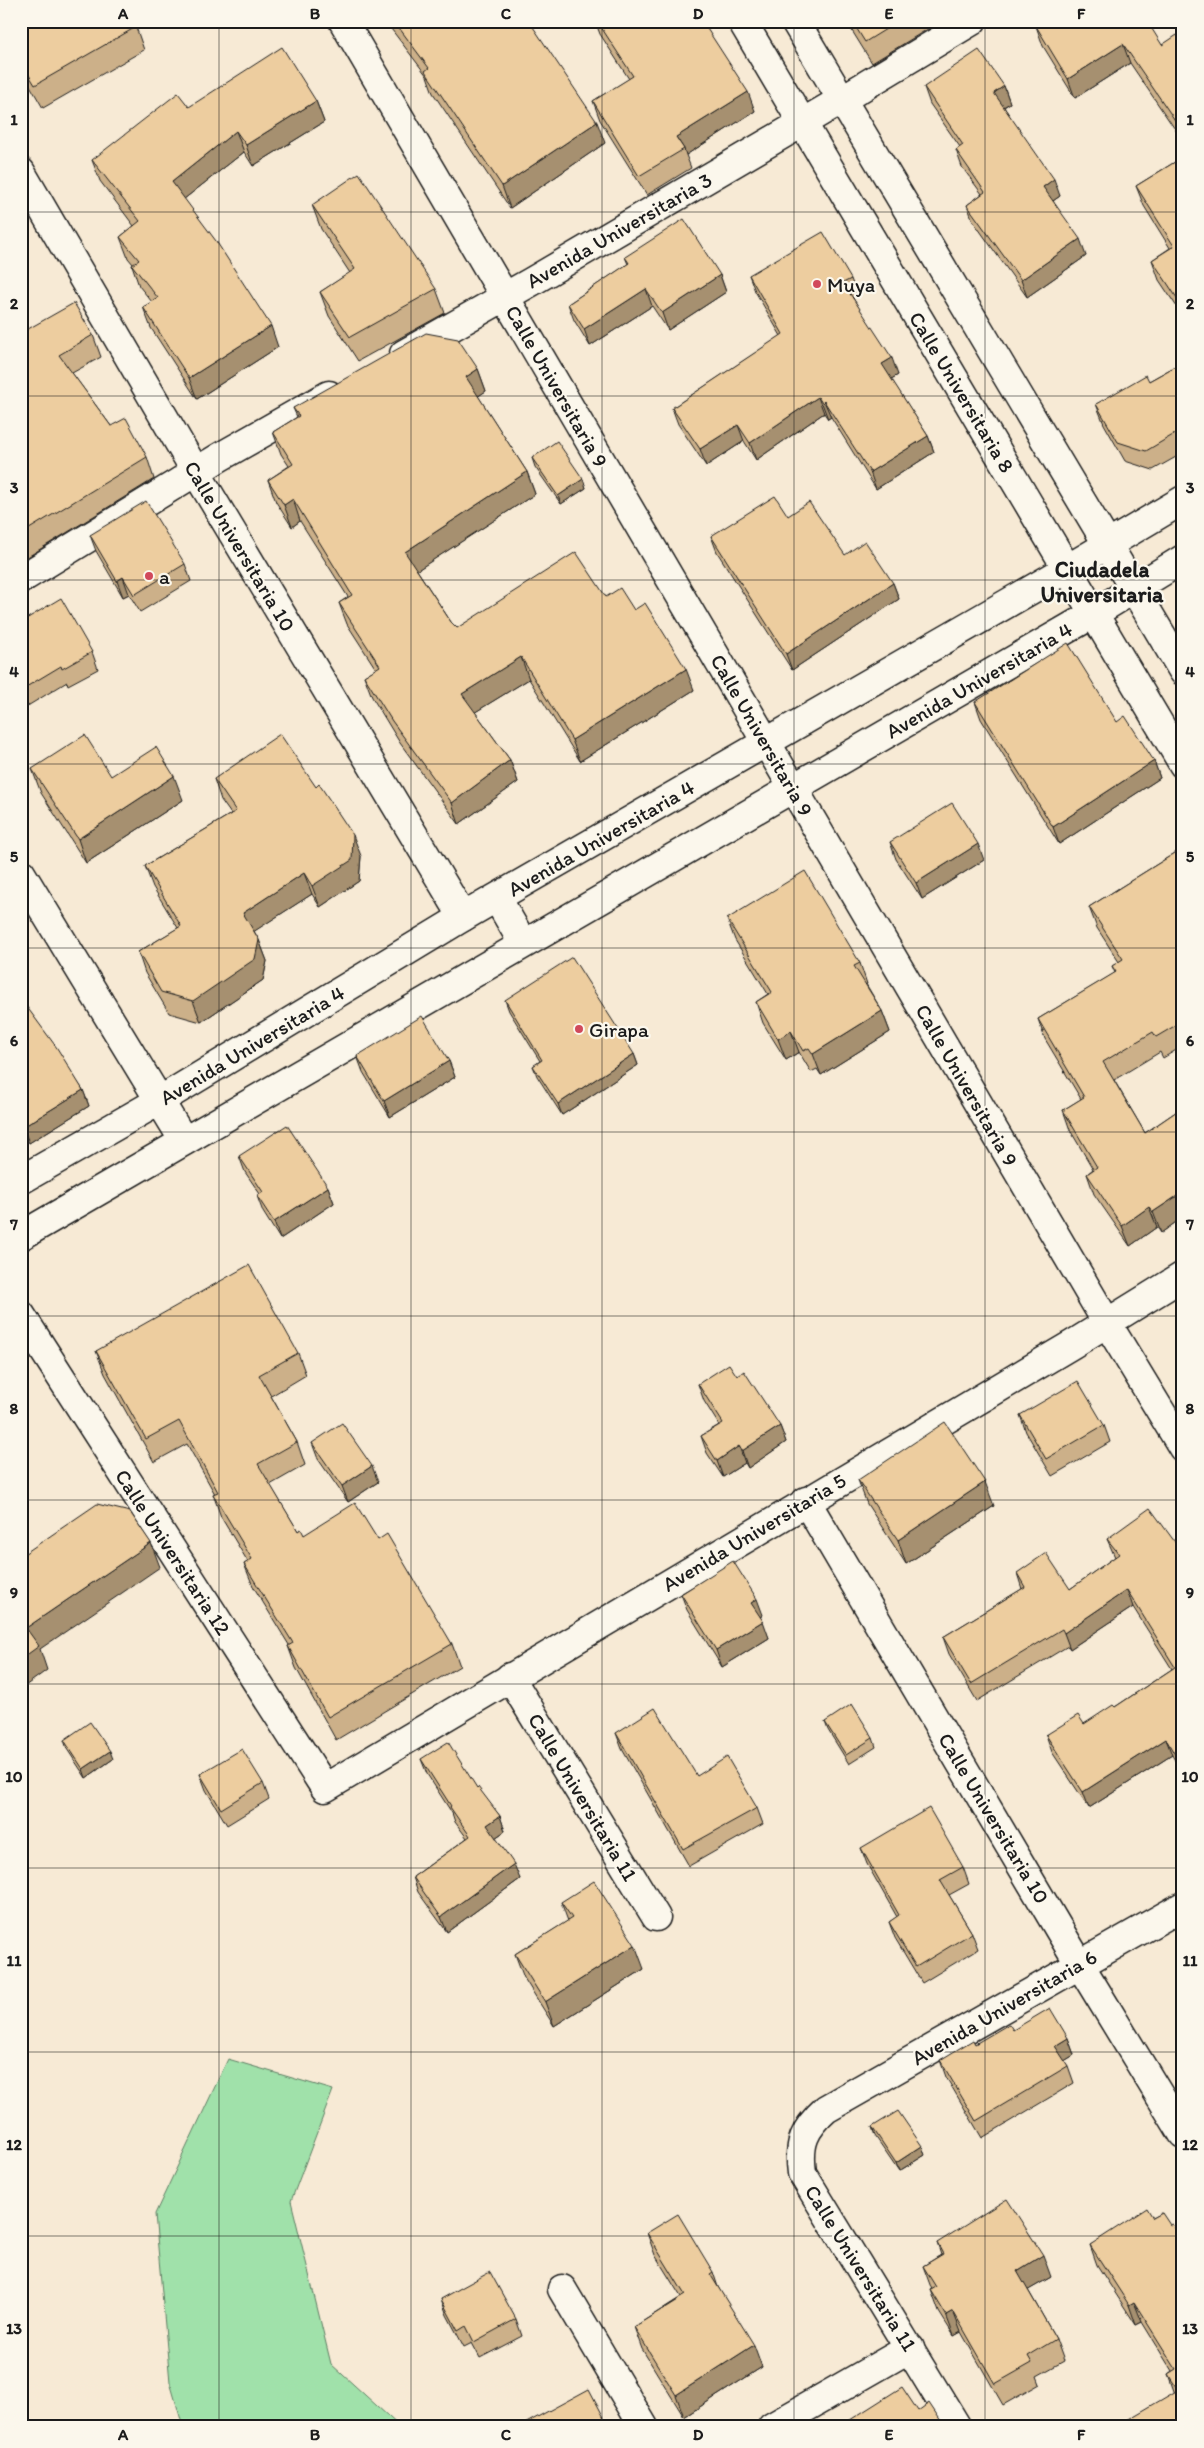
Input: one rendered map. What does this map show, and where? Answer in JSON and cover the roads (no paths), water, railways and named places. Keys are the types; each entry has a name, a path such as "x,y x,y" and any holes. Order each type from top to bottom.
{"street":[{"name":"Calle Universitaria 9","path":"343,21 1107,1323 1183,1448"},
{"name":"Calle Universitaria 8","path":"742,21 1183,764"},
{"path":"795,21 1183,670"},
{"path":"841,100 972,21"},
{"name":"Avenida Universitaria 3","path":"380,367 504,297 841,100"},
{"name":"Calle Universitaria 10","path":"21,172 196,472 464,917"},
{"path":"21,579 196,472 355,381"},
{"name":"Avenida Universitaria 4","path":"21,1180 159,1101 464,917 1067,570 1183,500"},
{"name":"Avenida Universitaria 4","path":"21,1236 1093,614 1183,558"},
{"path":"21,873 184,1141"},
{"path":"497,898 524,943"},
{"name":"Avenida Universitaria 5","path":"325,1788 1183,1276"},
{"name":"Calle Universitaria 12","path":"21,1315 325,1788"},
{"name":"Calle Universitaria 10","path":"806,1501 1080,1965 1183,2134"},
{"name":"Calle Universitaria 11","path":"510,1677 656,1917"},
{"name":"Avenida Universitaria 6","path":"826,2109 1183,1906"},
{"name":"Calle Universitaria 11","path":"826,2109 812,2122 803,2137 800,2155 802,2173 957,2427"},
{"path":"562,2289 644,2427"},
{"path":"772,2427 910,2348"}],"place":[{"name":"Muya","path":"817,284"},
{"name":"a","path":"149,576"},
{"name":"Girapa","path":"579,1029"}],"district":[{"name":"Ciudadela Universitaria","path":"1102,582"}]}
